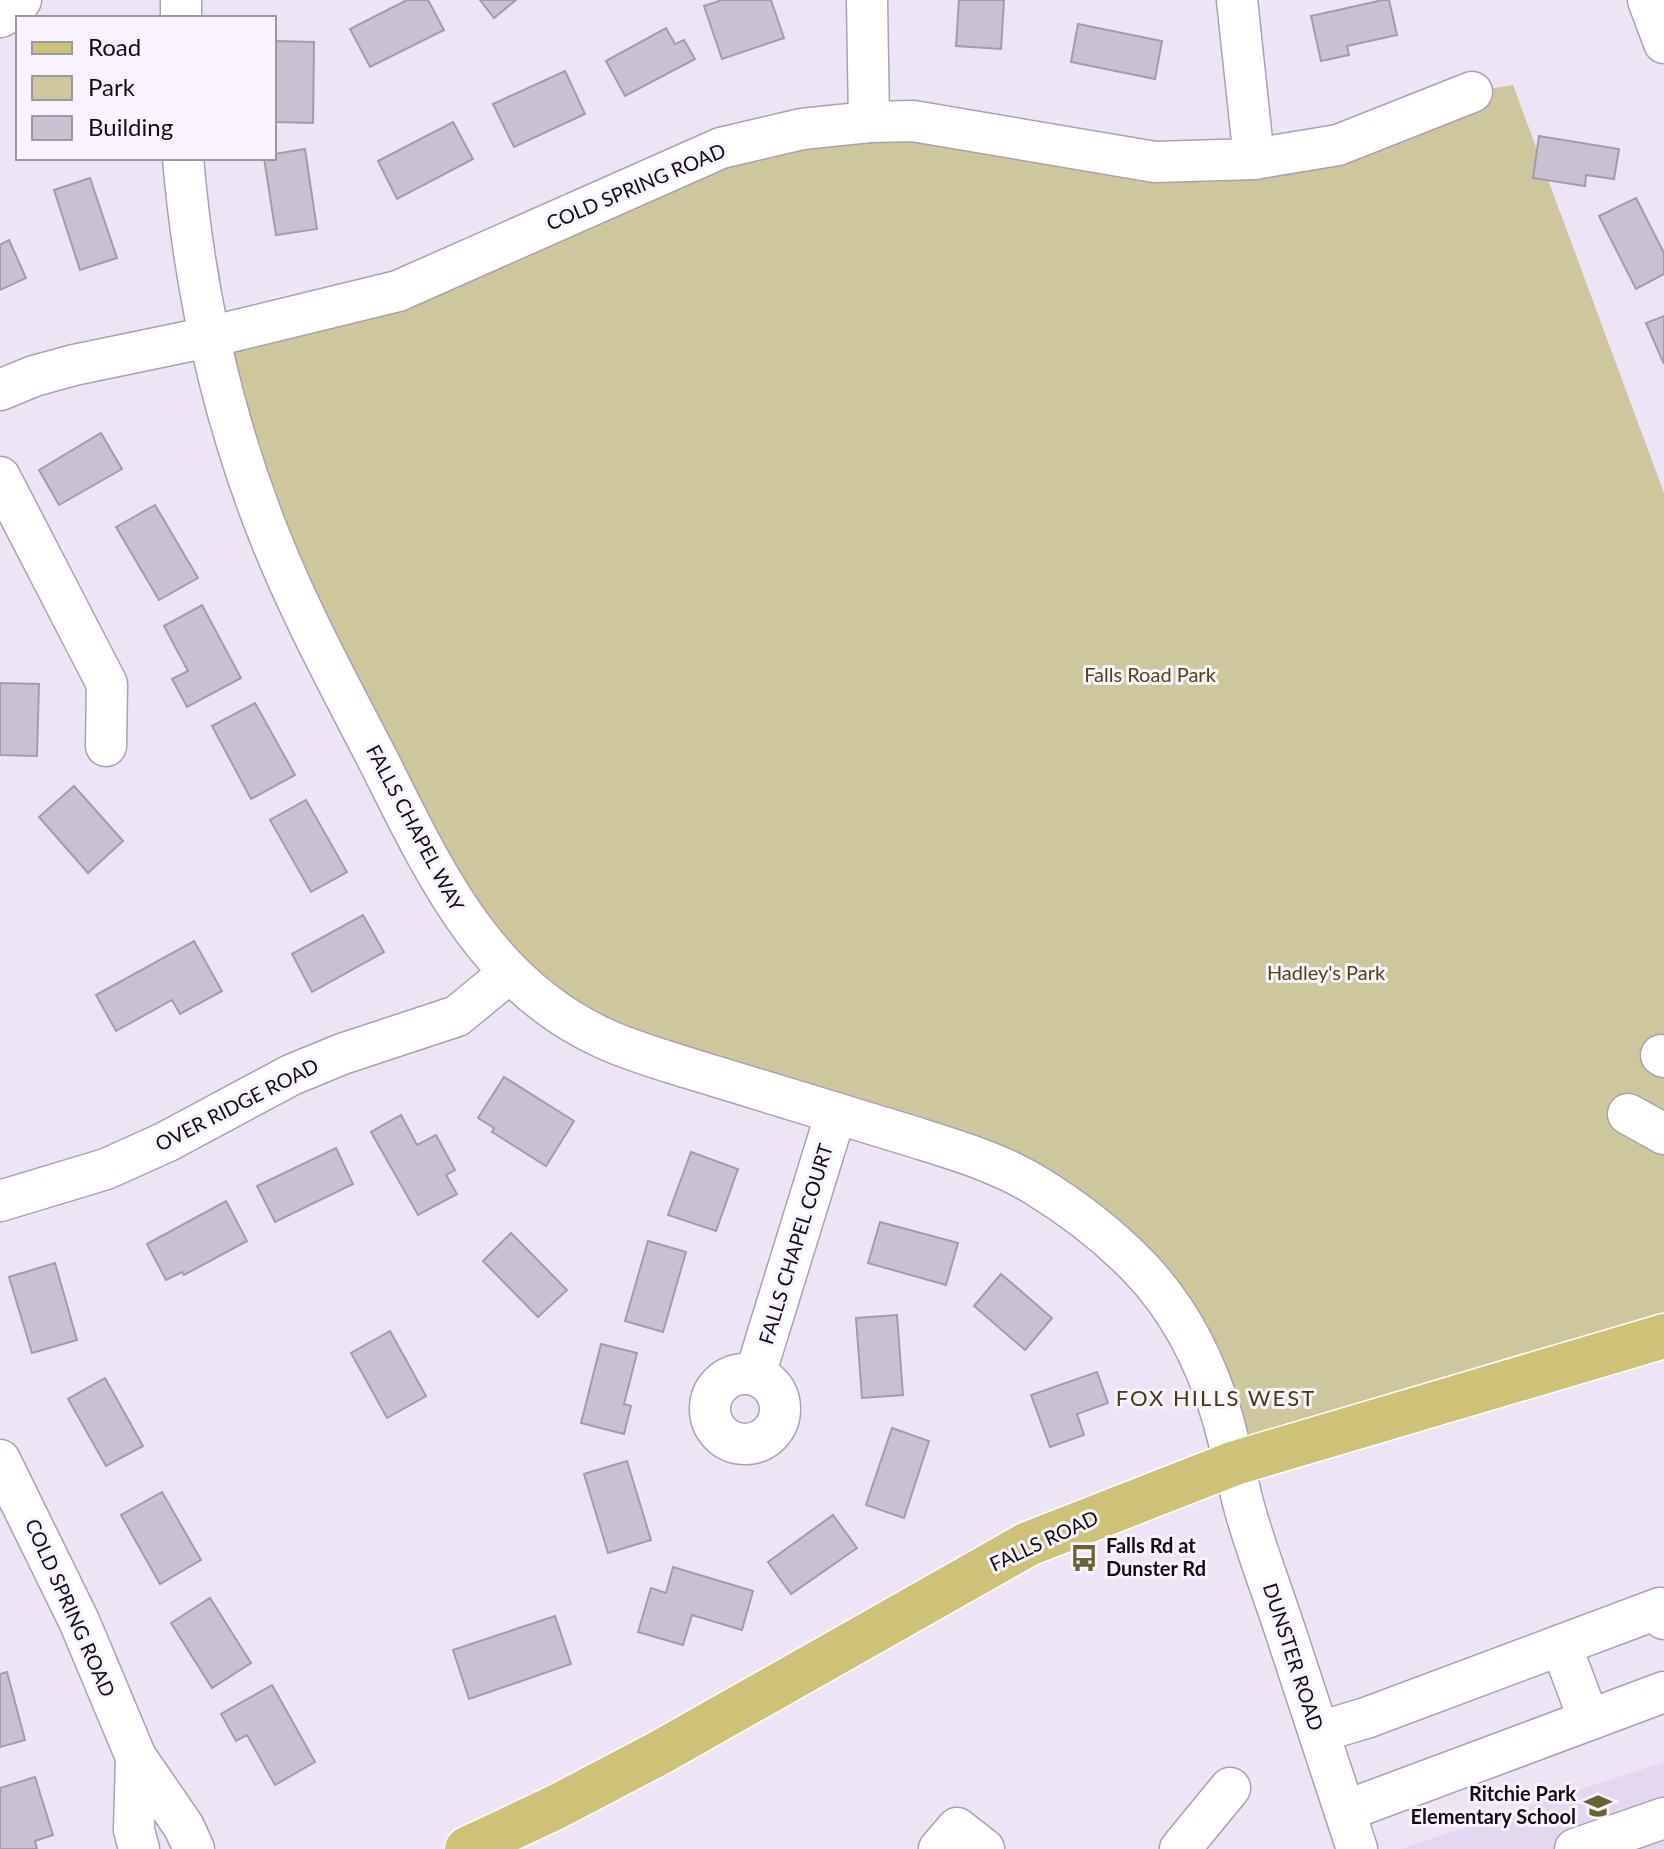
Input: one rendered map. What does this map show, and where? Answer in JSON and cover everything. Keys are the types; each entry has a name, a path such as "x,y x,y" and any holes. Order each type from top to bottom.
{"main road":[{"name":"FALLS ROAD","path":"467,1849 659,1753 1028,1544 1235,1463 1664,1336"}],"street":[{"path":"0,17 12,11 21,0"},
{"path":"867,0 869,122"},
{"path":"1237,0 1254,159"},
{"path":"1648,0 1664,43"},
{"name":"COLD SPRING ROAD","path":"0,390 74,365 209,337 398,291 721,148 802,129 913,121 1155,162 1254,159 1338,145 1472,92"},
{"name":"FALLS CHAPEL WAY","path":"183,160 190,226 209,337 248,476 270,537 432,866 467,923 508,974 555,1010 601,1037 651,1056 940,1145 1009,1171 1035,1185 1108,1238 1161,1292 1179,1320 1220,1408 1235,1463"},
{"path":"0,477 107,684 106,746"},
{"name":"OVER RIDGE ROAD","path":"0,1201 106,1169 166,1142 291,1075 342,1054 457,1016 508,974"},
{"name":"FALLS CHAPEL COURT","path":"755,1375 836,1113"},
{"path":"1628,1114 1664,1134"},
{"name":"COLD SPRING ROAD","path":"0,1460 79,1621 136,1757 184,1827 194,1849"},
{"name":"DUNSTER ROAD","path":"1235,1463 1244,1509 1357,1849"},
{"path":"1319,1732 1366,1718 1660,1608 1664,1619"},
{"path":"1561,1645 1589,1720"},
{"path":"1345,1811 1664,1692"},
{"name":"COLD SPRING ROAD","path":"136,1757 134,1830 139,1849"},
{"path":"1180,1849 1230,1788"},
{"path":"1575,1849 1664,1818"},
{"path":"939,1849 957,1828 984,1849"}],"shaded area":[{"name":"Ritchie Park Elementary School","path":"1664,1762 1664,1849 1400,1849"}],"green space":[{"name":"Falls Road Park","path":"1513,85 1664,493 1664,1336 1235,1463 1195,1348 1060,1202 753,1088 508,974 342,690 209,337 802,129 1254,159 1472,92"}],"building":[{"path":"407,0 428,0 444,30 370,67 350,29"},
{"path":"480,0 516,0 494,18"},
{"path":"722,0 771,0 784,38 722,59 704,6"},
{"path":"959,0 1004,0 1001,49 956,46"},
{"path":"1389,0 1397,35 1347,46 1349,55 1321,61 1311,16"},
{"path":"1078,24 1162,41 1155,79 1071,62"},
{"path":"666,28 675,44 684,40 695,59 625,96 606,61"},
{"path":"276,41 314,42 313,123 276,122"},
{"path":"565,71 585,114 514,147 493,104"},
{"path":"453,122 473,159 397,199 378,161"},
{"path":"1539,136 1619,149 1614,179 1586,175 1585,186 1533,178"},
{"path":"305,149 317,229 276,235 264,160 276,160 276,154"},
{"path":"90,178 117,258 80,270 54,190"},
{"path":"1636,198 1664,253 1664,274 1636,289 1599,216"},
{"path":"9,240 26,278 0,290 0,245"},
{"path":"1664,316 1664,364 1646,323"},
{"path":"101,433 122,469 59,505 39,470"},
{"path":"155,505 198,578 159,600 116,527"},
{"path":"202,605 241,678 187,707 172,679 188,671 164,626"},
{"path":"0,683 39,684 37,756 0,755"},
{"path":"255,703 295,775 251,799 212,726"},
{"path":"74,786 123,841 88,873 39,817"},
{"path":"306,800 347,872 311,892 270,820"},
{"path":"363,915 384,952 312,992 292,954"},
{"path":"194,941 222,991 180,1014 172,1000 116,1031 96,995"},
{"path":"504,1077 574,1121 546,1166 492,1132 494,1128 478,1118"},
{"path":"401,1115 417,1145 436,1135 455,1170 446,1175 457,1194 418,1215 371,1132"},
{"path":"336,1148 353,1184 275,1222 257,1186"},
{"path":"691,1152 738,1169 716,1231 668,1215"},
{"path":"226,1201 247,1241 184,1275 182,1272 166,1280 147,1244"},
{"path":"880,1222 958,1243 946,1285 868,1263"},
{"path":"511,1233 567,1290 538,1317 483,1261"},
{"path":"648,1241 686,1252 663,1332 625,1321"},
{"path":"55,1263 77,1340 32,1353 9,1277"},
{"path":"1001,1274 1052,1318 1025,1350 974,1306"},
{"path":"897,1315 903,1395 862,1398 856,1318"},
{"path":"390,1331 426,1396 387,1418 351,1353"},
{"path":"601,1344 637,1353 624,1404 631,1406 624,1434 581,1423"},
{"path":"1097,1372 1108,1403 1077,1414 1084,1435 1050,1447 1031,1395"},
{"path":"105,1378 143,1446 106,1466 68,1399"},
{"path":"892,1428 929,1441 904,1518 866,1505"},
{"path":"627,1461 651,1540 608,1553 584,1474"},
{"path":"162,1492 201,1560 160,1584 121,1515"},
{"path":"833,1515 857,1548 791,1594 768,1562"},
{"path":"673,1567 753,1591 742,1630 692,1615 683,1645 638,1632 651,1588 666,1593"},
{"path":"210,1598 251,1663 212,1688 171,1623"},
{"path":"555,1616 571,1664 469,1699 453,1650"},
{"path":"7,1672 25,1740 0,1747 0,1674"},
{"path":"272,1685 315,1762 275,1785 247,1735 236,1741 221,1714"},
{"path":"35,1777 53,1835 35,1841 37,1849 0,1849 0,1788"}],"place":[{"name":"Falls Rd at Dunster Rd","path":"1084,1558"},
{"name":"Ritchie Park Elementary School","path":"1598,1806"}],"district":[{"name":"FOX HILLS WEST","path":"1216,1398"}],"park label":[{"name":"Hadley's Park","path":"1326,973"}]}
